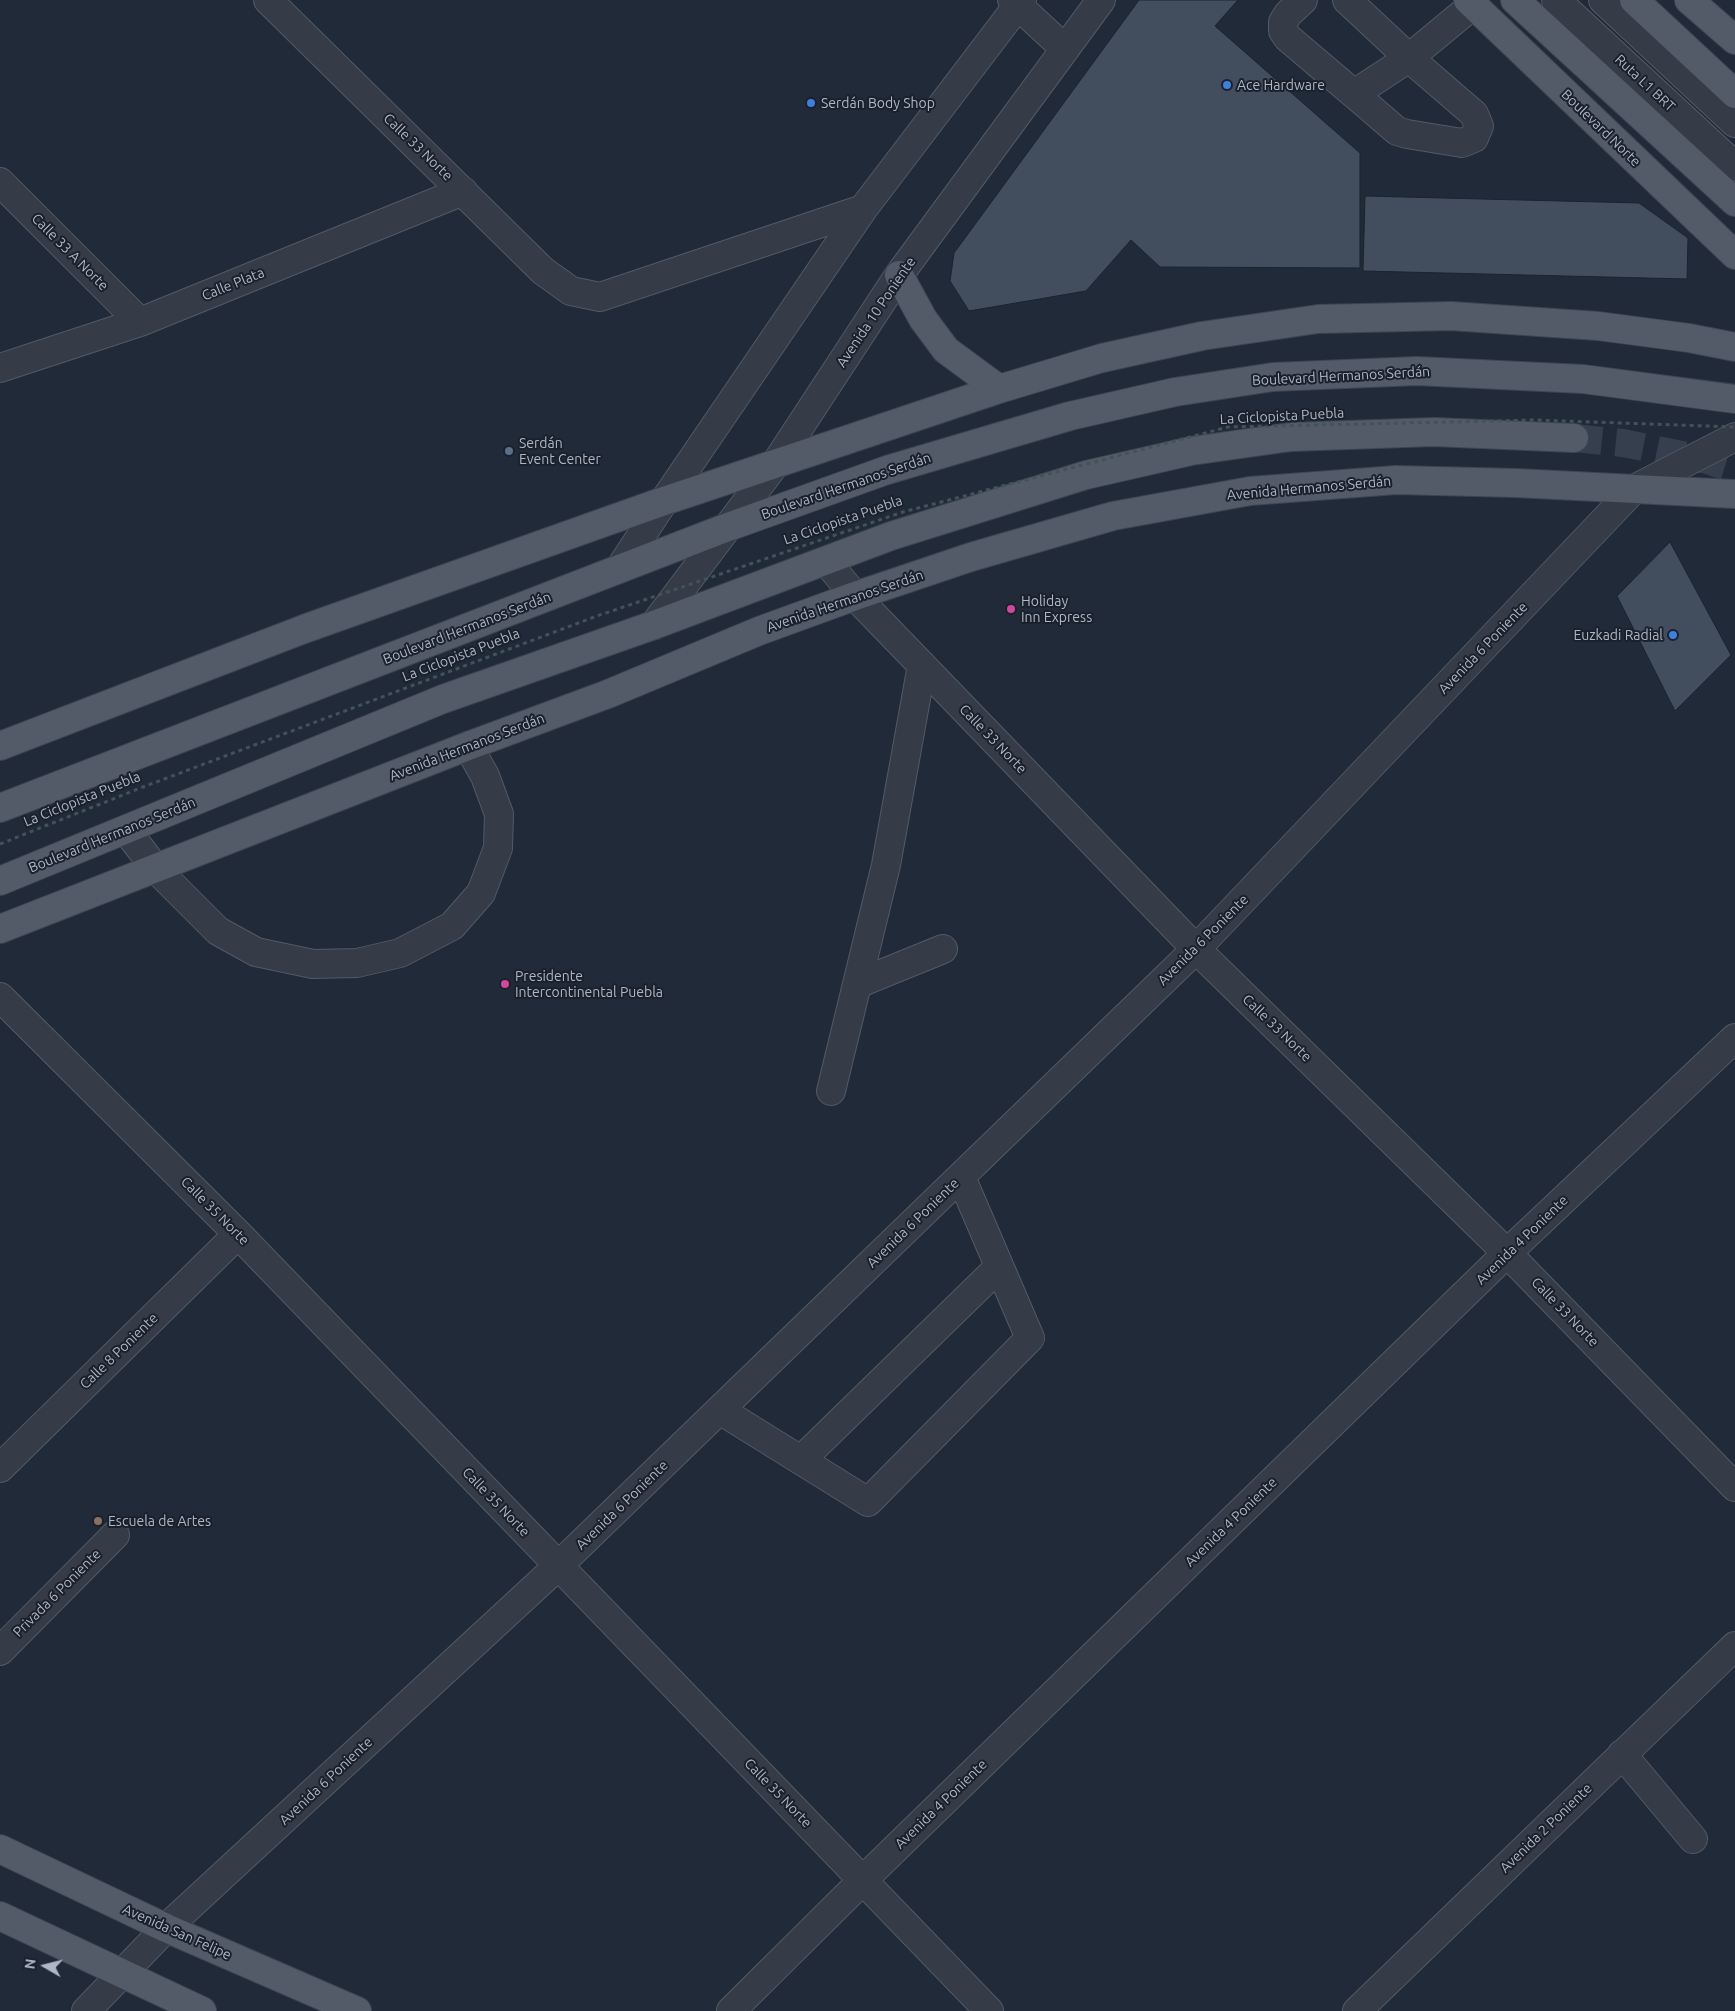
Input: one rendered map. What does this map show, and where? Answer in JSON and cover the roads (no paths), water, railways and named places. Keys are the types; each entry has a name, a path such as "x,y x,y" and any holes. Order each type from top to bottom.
{"main road":[{"path":"1515,0 1735,202"},
{"path":"1634,0 1735,94"},
{"path":"1689,0 1735,40"},
{"name":"Boulevard Norte","path":"1470,3 1735,255"},
{"path":"899,275 923,319 946,350 999,388"},
{"path":"0,746 304,629 664,500 999,388 1102,358 1202,336 1318,319 1451,316 1598,326 1689,338 1735,347"},
{"name":"Boulevard Hermanos Serdán","path":"0,808 728,527 887,470 1070,416 1175,392 1273,377 1427,371 1583,379 1735,399"},
{"name":"Boulevard Hermanos Serdán","path":"0,881 443,699 654,625 891,536 1086,475 1191,451 1291,436 1434,432 1574,438"},
{"name":"Avenida Hermanos Serdán","path":"0,929 468,746 608,694 759,631 854,596 971,557 1113,516 1250,491 1396,480 1735,494"},
{"path":"759,631 814,566"},
{"name":"Avenida San Felipe","path":"0,1849 166,1928 356,2011"},
{"path":"0,1916 202,2011"}],"street":[{"name":"Calle 33 Norte","path":"268,0 464,191 543,271 570,291 600,297 863,209"},
{"name":"Avenida 10 Poniente","path":"654,625 776,463 899,275 1101,0"},
{"path":"1303,0 1288,14 1283,22 1283,31 1288,38 1402,133 1462,143 1474,138 1479,126 1474,114 1409,58 1347,0"},
{"name":"Ruta L1 BRT","path":"1556,0 1735,166"},
{"path":"1603,0 1735,124"},
{"path":"620,568 664,500 863,209 1017,2 1064,48"},
{"path":"1354,94 1409,58 1470,3"},
{"name":"Calle 33 A Norte","path":"0,182 140,322"},
{"name":"Calle Plata","path":"0,368 140,322 464,191"},
{"name":"Avenida 6 Poniente","path":"86,2011 166,1928 558,1566 1196,949 1634,489 1735,437"},
{"name":"Calle 33 Norte","path":"814,566 854,596 1196,949 1507,1253 1735,1487"},
{"path":"831,1091 886,864 922,665"},
{"path":"126,830 156,869 218,931 256,952 314,964 357,963 400,953 452,926 481,893 498,848 499,814 485,776 468,746"},
{"path":"857,984 943,949"},
{"name":"Calle 35 Norte","path":"0,996 238,1234 989,2011"},
{"name":"Avenida 4 Poniente","path":"732,2011 862,1881 1507,1253 1735,1038"},
{"path":"720,1410 868,1502 1030,1338 961,1177"},
{"name":"Calle 8 Poniente","path":"0,1468 238,1234"},
{"path":"801,1460 999,1267"},
{"name":"Privada 6 Poniente","path":"0,1652 114,1535"},
{"name":"Avenida 2 Poniente","path":"1357,2011 1735,1646"},
{"path":"1622,1754 1693,1839"}],"tunnel":[{"path":"1574,438 1623,443 1707,460 1735,469"}],"place":[{"name":"Ace Hardware","path":"1227,85"},
{"name":"Serdán Body Shop","path":"811,103"},
{"name":"Serdán Event Center","path":"509,451"},
{"name":"Holiday Inn Express","path":"1011,609"},
{"name":"Euzkadi Radial","path":"1673,635"},
{"name":"Presidente Intercontinental Puebla","path":"505,984"},
{"name":"Escuela de Artes","path":"98,1521"}]}
